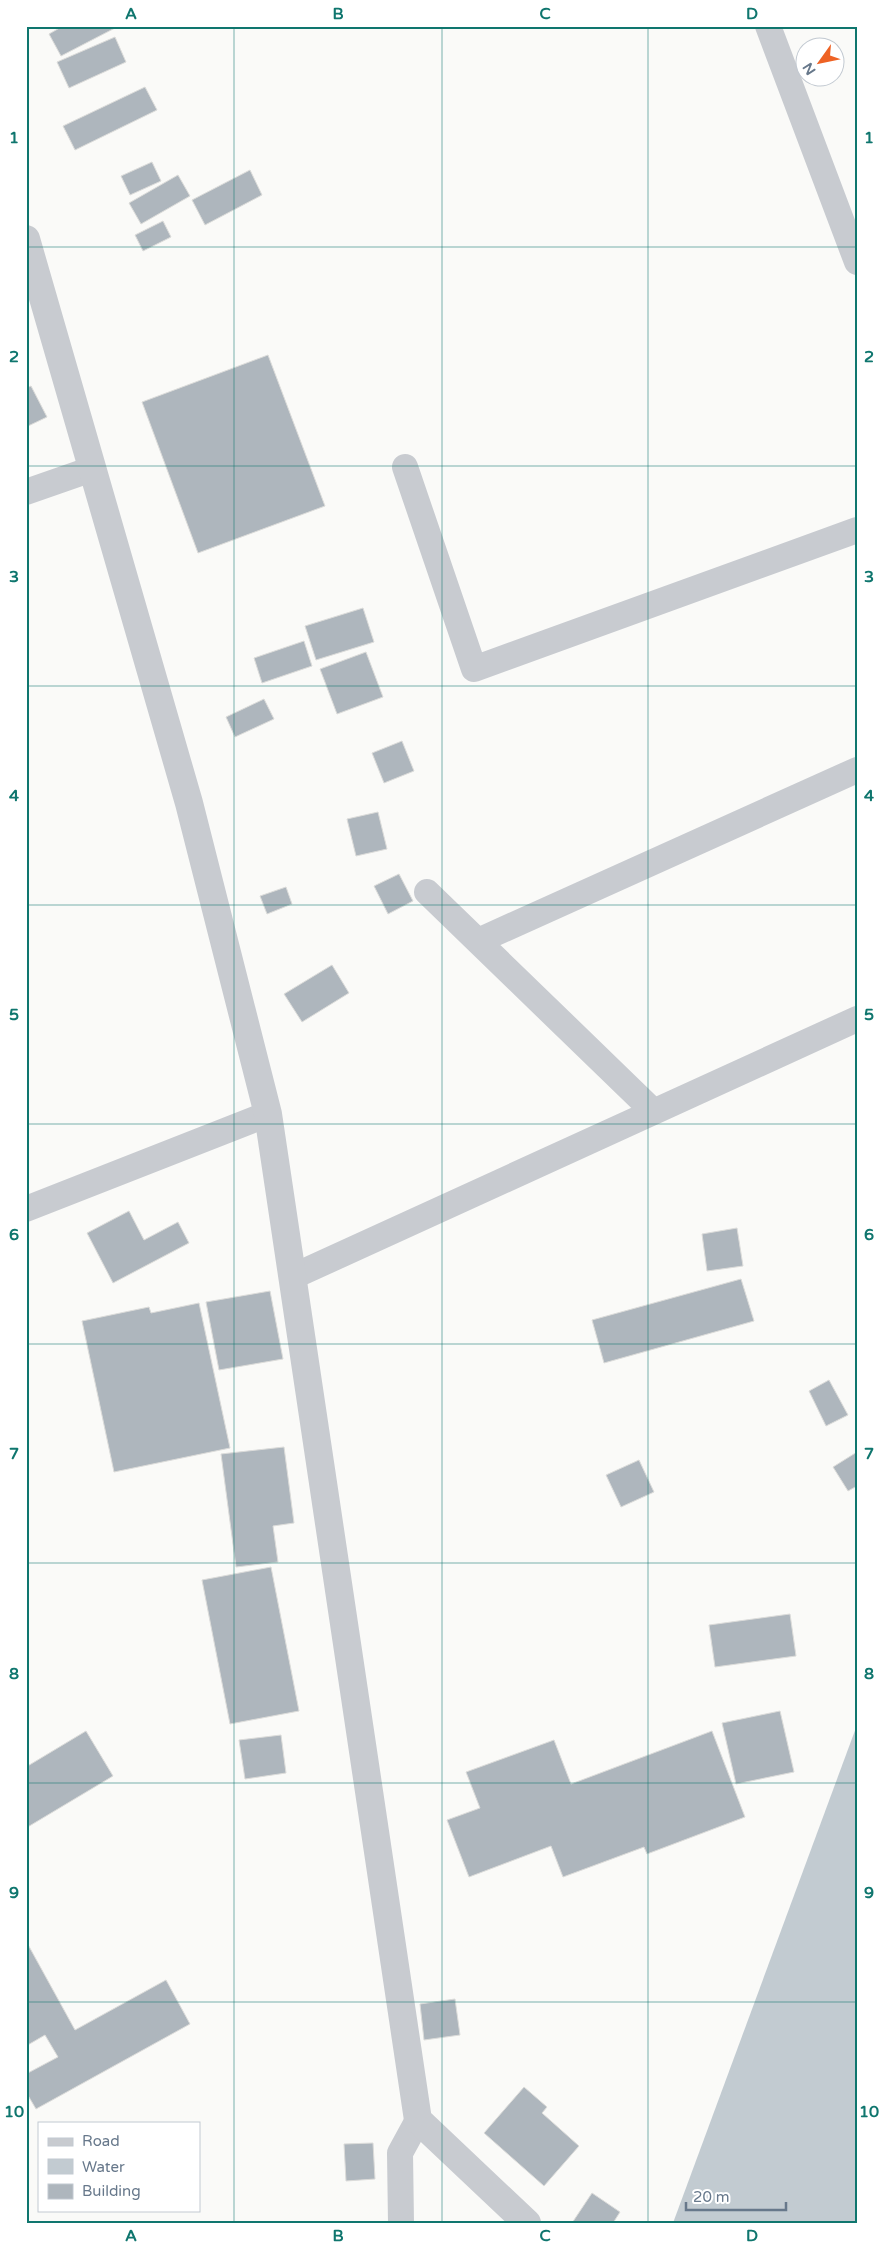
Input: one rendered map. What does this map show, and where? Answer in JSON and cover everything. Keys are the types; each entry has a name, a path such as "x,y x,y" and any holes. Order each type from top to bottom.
{"street":[{"path":"768,26 857,262"},
{"path":"26,239 189,803 268,1114 418,2120 400,2153 401,2223"},
{"path":"405,467 474,669 857,530"},
{"path":"26,492 92,469"},
{"path":"478,941 857,770"},
{"path":"427,892 653,1111"},
{"path":"292,1277 857,1019"},
{"path":"26,1208 268,1114"},
{"path":"418,2120 527,2223"}],"water":[{"path":"857,1725 857,2223 673,2223"}],"building":[{"path":"63,26 115,26 115,28 61,56 49,34"},
{"path":"115,37 126,62 69,88 57,62"},
{"path":"145,87 157,110 75,150 63,126"},
{"path":"152,162 161,181 130,195 121,176"},
{"path":"250,170 262,195 205,225 192,200"},
{"path":"178,175 190,196 141,224 129,203"},
{"path":"163,221 171,237 143,251 135,235"},
{"path":"268,355 325,506 198,553 142,402"},
{"path":"31,386 47,417 26,427 26,388"},
{"path":"363,608 374,642 316,660 305,626"},
{"path":"304,641 312,666 262,683 254,658"},
{"path":"366,652 383,697 337,714 320,669"},
{"path":"264,699 274,719 235,737 226,717"},
{"path":"402,741 414,771 384,783 372,753"},
{"path":"378,812 387,849 356,856 347,819"},
{"path":"399,874 413,901 388,914 374,886"},
{"path":"286,887 292,904 267,914 260,896"},
{"path":"332,965 349,993 302,1022 284,994"},
{"path":"129,1211 144,1240 178,1222 189,1243 113,1283 87,1233"},
{"path":"737,1228 743,1266 707,1271 702,1234"},
{"path":"741,1279 754,1321 604,1363 592,1320"},
{"path":"270,1291 283,1359 219,1370 206,1302"},
{"path":"199,1303 230,1448 114,1472 82,1321 149,1307 151,1313"},
{"path":"829,1380 848,1415 826,1426 809,1391"},
{"path":"284,1447 294,1523 273,1526 278,1562 236,1567 221,1454"},
{"path":"857,1452 857,1486 848,1491 833,1467"},
{"path":"639,1460 654,1492 621,1507 606,1475"},
{"path":"271,1567 299,1711 230,1724 202,1580"},
{"path":"790,1614 796,1656 715,1667 709,1625"},
{"path":"780,1711 794,1772 736,1784 722,1723"},
{"path":"86,1731 113,1776 26,1828 26,1767"},
{"path":"712,1731 745,1817 647,1854 644,1847 563,1877 551,1846 469,1877 447,1820 480,1808 466,1772 554,1740 571,1784"},
{"path":"281,1735 286,1773 245,1779 239,1740"},
{"path":"26,1941 75,2030 166,1980 190,2024 36,2109 26,2092 26,2074 58,2057 45,2035 26,2046"},
{"path":"455,1999 460,2035 424,2040 420,2004"},
{"path":"524,2087 547,2107 542,2113 579,2146 544,2186 484,2133"},
{"path":"373,2143 375,2179 346,2181 344,2144"},
{"path":"592,2193 620,2212 613,2223 572,2223"}]}
